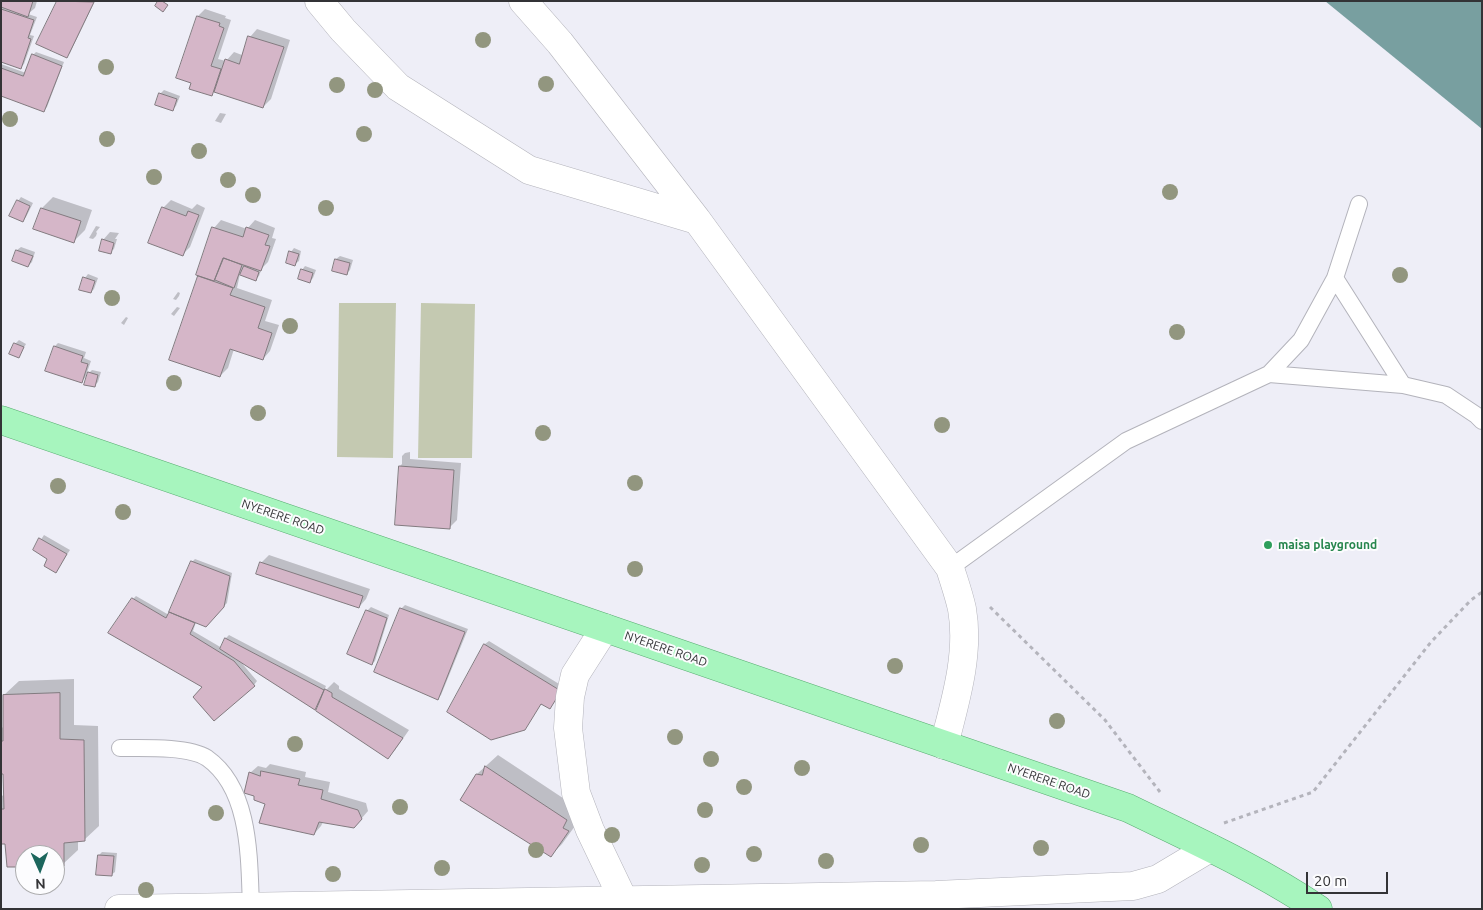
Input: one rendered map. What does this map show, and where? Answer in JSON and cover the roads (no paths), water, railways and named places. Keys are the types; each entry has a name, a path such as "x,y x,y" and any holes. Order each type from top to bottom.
{"main road":[{"name":"NYERERE ROAD","path":"1,420 1128,808 1210,848 1304,904"}],"street":[{"path":"319,1 343,30 398,88 529,170 697,220"},
{"path":"523,1 560,43 697,220 950,568 962,609 964,646 957,693 944,746"},
{"path":"605,628 575,675 570,697 568,728 576,793 590,830 623,899"},
{"path":"118,909 551,905 623,899 937,902 1133,886 1158,879 1210,848"}],"lane":[{"path":"950,568 1126,441 1269,374 1301,340 1334,278 1359,204"},
{"path":"1334,278 1402,385"},
{"path":"1269,374 1402,385 1446,395 1482,421"},
{"path":"120,748 153,748 190,752 206,758 221,772 233,788 241,809 249,866 234,908"}],"place":[{"name":"maisa playground","path":"1268,545"}]}
